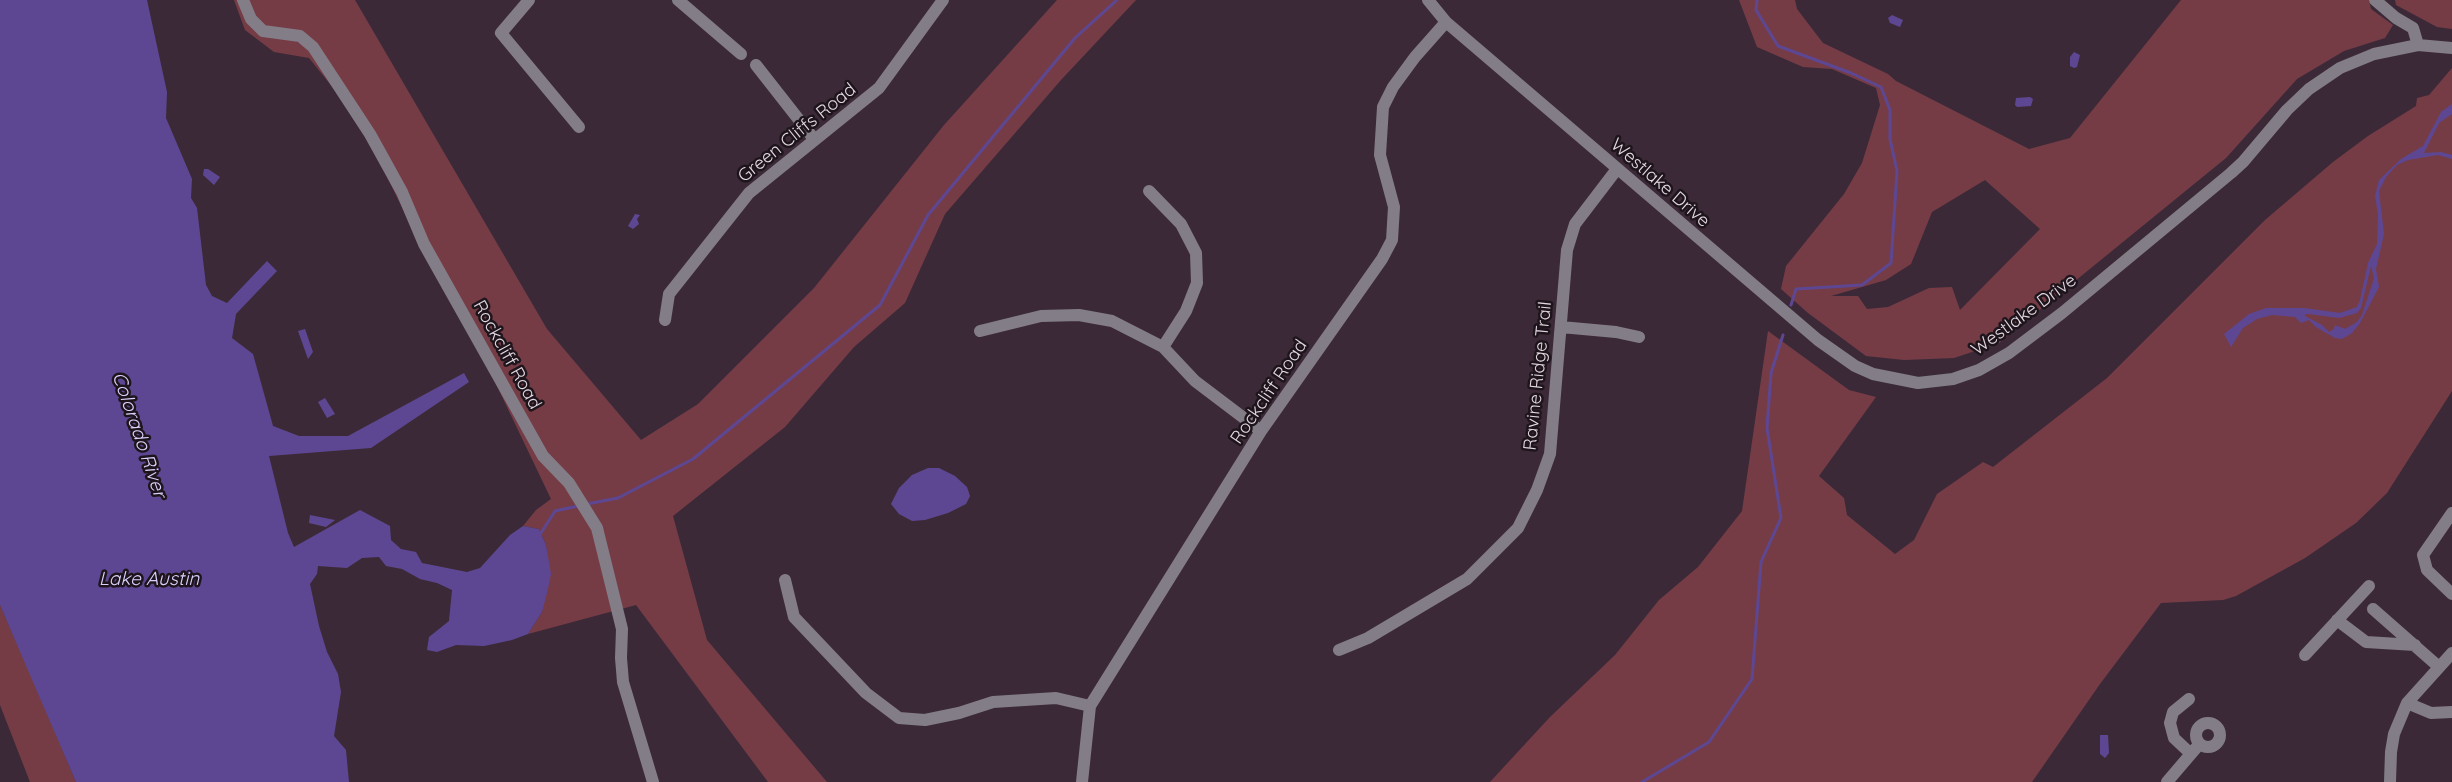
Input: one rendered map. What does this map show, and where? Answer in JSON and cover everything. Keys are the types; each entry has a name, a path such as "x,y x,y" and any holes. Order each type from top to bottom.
{"street":[{"name":"Rockcliff Road","path":"243,0 251,19 263,31 300,36 313,47 370,134 402,192 424,244 543,456 569,482 597,528 622,629 621,658 623,682 653,782"},
{"path":"529,0 502,33 580,128"},
{"path":"678,0 742,54"},
{"name":"Green Cliffs Road","path":"665,320 669,294 749,193 879,88 943,0"},
{"name":"Westlake Drive","path":"1428,0 1446,22 1804,329 1855,366 1873,374 1904,382 1918,383 1953,379 1979,370 2009,353 2062,313 2243,162 2287,110 2309,89 2340,68 2374,54 2418,45 2452,48"},
{"path":"2375,0 2396,18 2413,28 2418,45"},
{"name":"Rockcliff Road","path":"1082,782 1090,706 1262,431 1382,259 1392,240 1394,207 1380,155 1383,107 1393,87 1415,57 1446,22"},
{"path":"756,65 814,139"},
{"name":"Ravine Ridge Trail","path":"1339,650 1368,638 1467,579 1518,528 1537,490 1550,454 1567,250 1575,224 1617,169"},
{"path":"1149,191 1181,224 1196,253 1196,283 1186,311 1163,347"},
{"path":"980,331 1041,316 1078,315 1112,321 1163,347 1196,381 1262,431"},
{"path":"1561,327 1616,332 1639,337"},
{"path":"2452,513 2423,554 2427,570 2452,594"},
{"path":"785,580 794,617 866,693 899,718 926,720 959,713 993,702 1056,698 1090,706"},
{"path":"2305,655 2369,586"},
{"path":"2373,609 2439,667"},
{"path":"2337,620 2366,642 2415,645"},
{"path":"2390,782 2394,734 2407,703 2452,653"},
{"path":"2166,782 2195,749 2174,738 2170,722 2173,712 2189,699"},
{"path":"2407,703 2431,713 2452,712"}],"shaded area":[{"path":"234,0 355,0 547,329 641,440 698,404 814,288 944,125 1057,0 1136,0 1061,80 945,214 905,303 854,347 785,427 673,516 707,640 827,782 768,782 636,605 528,634 542,612 547,554 546,545 539,529 523,526 536,510 551,499 485,361 426,257 377,156 334,89 309,58 274,52 245,30"},
{"path":"1739,0 1795,0 1797,9 1823,43 1888,74 1896,81 2029,149 2070,138 2181,0 2369,0 2371,9 2393,25 2385,38 2344,51 2297,79 2226,158 1999,343 1954,358 1904,360 1866,356 1808,313 1781,289 1786,266 1844,194 1862,163 1880,105 1876,88 1832,69 1803,67 1757,47","holes":["1985,180 2040,229 1960,310 1952,287 1929,288 1888,307 1867,309 1858,296 1831,296 1886,280 1911,264 1932,212"]},
{"path":"2395,0 2452,0 2452,29 2437,27 2396,5"},
{"path":"2452,68 2452,391 2387,493 2356,523 2305,558 2236,596 2223,600 2161,603 2100,684 2032,782 1490,782 1550,717 1615,655 1659,600 1698,567 1742,511 1768,331 1849,390 1876,397 1819,476 1844,498 1847,515 1895,554 1914,540 1937,494 1983,462 1993,467 2107,378 2265,220 2333,162 2368,136 2416,106 2417,98 2429,95"},
{"path":"0,605 76,782 30,782 0,705"}],"water":[{"name":"Lake Austin","path":"0,0 147,0 167,92 166,118 192,179 191,198 197,208 206,285 212,296 227,303 267,261 277,271 236,314 232,338 253,354 273,426 299,436 348,436 464,373 469,382 371,448 269,456 288,533 294,547 360,510 390,526 391,540 401,549 416,552 422,563 467,572 480,568 510,535 523,526 539,529 546,545 551,574 542,612 528,634 512,640 484,646 456,645 437,652 427,650 429,637 449,621 452,590 437,583 420,579 402,569 386,566 379,557 362,558 347,568 318,566 317,574 310,584 327,652 338,674 341,692 334,736 346,750 349,782 76,782 0,605"},
{"path":"1892,15 1903,20 1900,27 1890,23 1888,18"},
{"path":"2074,52 2080,55 2077,67 2074,68 2070,66 2070,57"},
{"path":"2030,97 2033,99 2031,106 2017,107 2015,105 2016,98"},
{"path":"2452,104 2452,114 2439,123 2424,153 2441,152 2452,155 2452,159 2438,155 2408,160 2397,165 2386,177 2379,191 2384,234 2376,269 2379,287 2360,323 2352,333 2342,339 2335,338 2316,327 2309,320 2301,323 2295,317 2272,315 2257,319 2243,328 2231,347 2224,334 2249,314 2266,308 2304,308 2340,313 2357,307 2368,263 2377,244 2378,215 2375,196 2379,180 2401,159 2423,146 2441,112","holes":["2371,266 2374,278 2362,315 2357,322 2345,329 2335,325 2334,329 2329,332 2322,325 2305,316 2305,314 2309,314 2339,318 2357,313 2361,308"]},
{"path":"204,169 208,169 220,177 214,185 203,175"},
{"path":"635,214 640,215 637,219 639,224 633,229 628,226"},
{"path":"305,329 313,352 308,359 298,331"},
{"path":"325,398 335,414 327,418 318,402"},
{"path":"928,468 939,468 955,476 967,487 970,496 966,504 948,513 925,520 912,521 899,514 891,504 899,488 912,475"},
{"path":"310,515 335,520 326,527 309,523"},
{"path":"2100,735 2108,735 2109,753 2105,758 2100,754"}],"waterway":[{"path":"587,504 618,498 693,459 880,305 928,215 1075,38 1117,0"},
{"path":"1757,0 1756,10 1778,46 1851,73 1881,87 1890,110 1890,139 1897,171 1891,263 1862,285 1796,289 1791,305"},
{"path":"1642,782 1709,742 1752,679 1761,562 1781,518 1767,428 1771,373 1783,335"},
{"path":"539,536 555,511 578,506"}],"water label":[{"name":"Colorado River","path":"139,435"}]}
